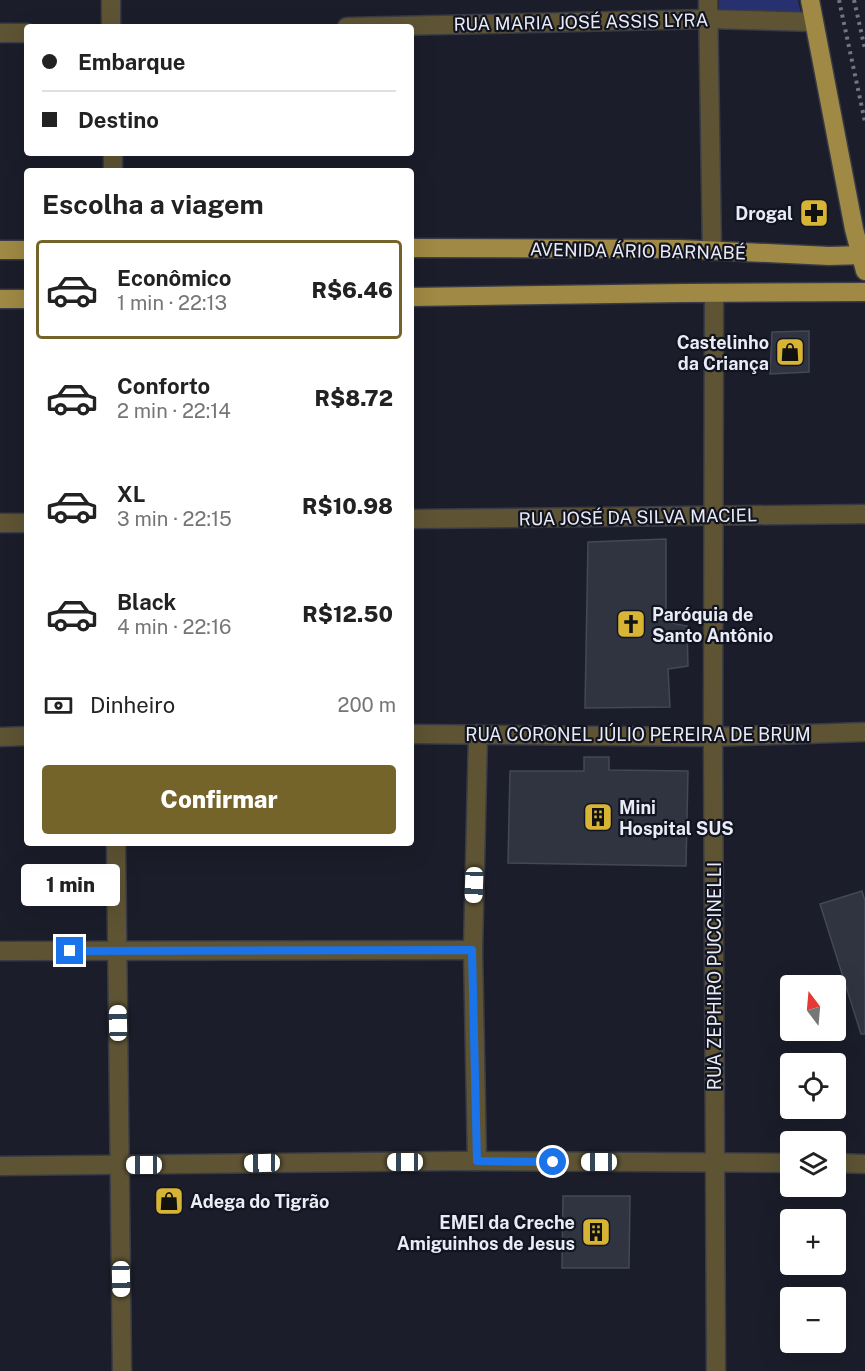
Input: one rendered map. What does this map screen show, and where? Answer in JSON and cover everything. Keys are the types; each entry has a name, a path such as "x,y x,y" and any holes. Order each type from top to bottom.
{"main road":[{"path":"810,0 854,229 864,260"},
{"name":"AVENIDA ÁRIO BARNABÉ","path":"414,248 681,249 828,256 864,260"},
{"path":"0,250 24,250"},
{"path":"414,297 865,292"},
{"path":"0,299 24,299"}],"street":[{"path":"111,0 111,24"},
{"path":"708,0 712,251"},
{"name":"RUA MARIA JOSÉ ASSIS LYRA","path":"414,26 708,19 814,22"},
{"path":"0,33 24,33"},
{"name":"RUA ZEPHIRO PUCCINELLI","path":"714,293 713,737 716,1371"},
{"name":"RUA JOSÉ DA SILVA MACIEL","path":"414,519 865,514"},
{"path":"0,523 24,523"},
{"name":"RUA CORONEL JÚLIO PEREIRA DE BRUM","path":"414,734 713,737 865,732"},
{"path":"477,1161 472,950 478,734"},
{"path":"0,737 24,736"},
{"path":"116,846 122,1371"},
{"path":"0,951 472,950"},
{"path":"0,1167 477,1161 780,1163"},
{"path":"846,1163 865,1164"}],"path":[{"path":"839,0 865,122"},
{"path":"854,0 865,50"}],"shaded area":[{"path":"719,0 798,0 801,13 719,12"}],"building":[{"name":"Castelinho da Criança","path":"809,331 809,372 770,374 772,332"},
{"name":"Paróquia de Santo Antônio","path":"666,539 666,622 687,626 688,666 668,669 670,707 585,708 588,542"},
{"name":"Mini Hospital SUS","path":"584,757 609,757 609,770 688,771 686,866 508,863 510,771 584,771"},
{"path":"862,891 865,901 865,1034 861,1034 846,986 846,975 842,975 820,904"},
{"name":"EMEI da Creche Amiguinhos de Jesus","path":"563,1196 630,1196 629,1268 562,1268"}],"place":[{"name":"Drogal","path":"814,213"},
{"name":"Castelinho da Criança","path":"790,352"},
{"name":"Paróquia de Santo Antônio","path":"631,624"},
{"name":"Mini Hospital SUS","path":"598,817"},
{"name":"Adega do Tigrão","path":"169,1201"},
{"name":"EMEI da Creche Amiguinhos de Jesus","path":"596,1232"}],"route":[{"path":"70,951 472,950 477,1161 553,1162"}]}
